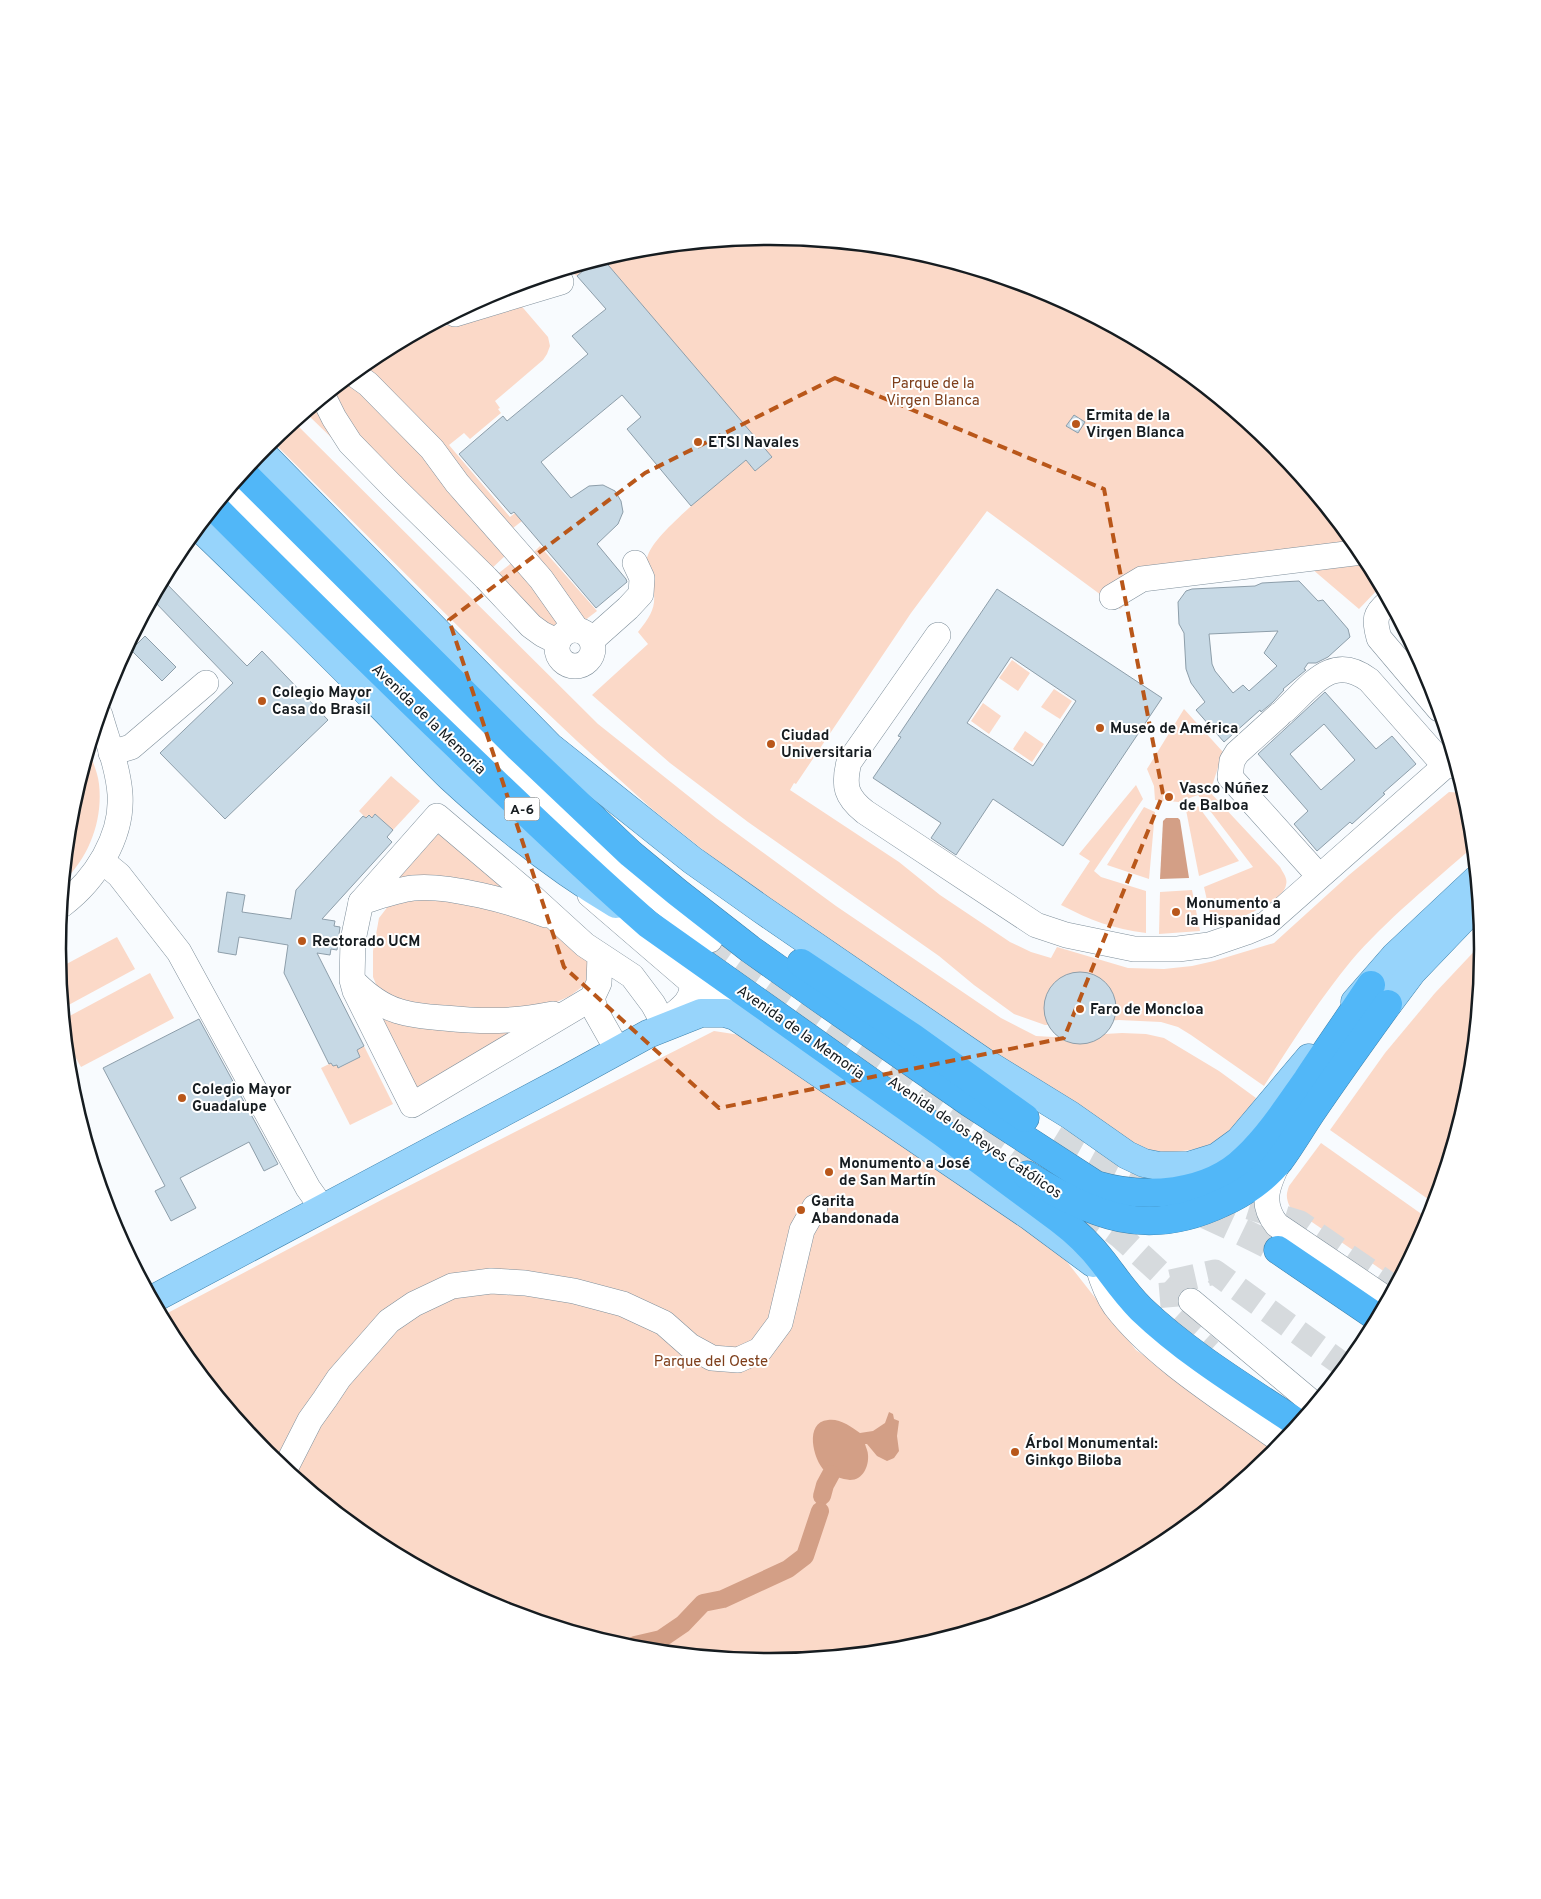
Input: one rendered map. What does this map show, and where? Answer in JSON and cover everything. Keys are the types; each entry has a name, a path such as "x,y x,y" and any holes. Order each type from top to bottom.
{"highway":[{"path":"248,478 518,747 641,830 738,918 815,973 924,1041 1059,1132"},
{"name":"Avenida de la Memoria","path":"219,512 526,812 648,924 943,1133 1051,1213 1074,1231 1094,1257 1102,1261 1121,1289 1160,1327 1186,1348 1294,1420"},
{"name":"Avenida de los Reyes Católicos","path":"518,747 631,854 750,949 970,1103 1096,1185 1117,1191 1140,1193 1194,1188 1221,1176 1246,1159 1278,1122 1379,994"},
{"name":"Avenida de los Reyes Católicos","path":"737,986 783,1007 810,1024 1024,1174 1055,1193 1094,1211 1133,1221 1165,1220 1201,1213 1232,1199 1255,1184 1279,1161 1358,1045 1379,994"},
{"path":"1278,1250 1372,1314"}],"main road":[{"path":"267,458 553,749 641,830 692,860 984,1062 1070,1115 1121,1151 1144,1163 1159,1166 1188,1166 1218,1157 1239,1141 1317,1049 1352,1004 1379,994 1474,924"},
{"name":"Avenida de la Memoria","path":"204,532 376,701 451,778 509,828 578,882 648,924"},
{"name":"Avenida de los Reyes Católicos","path":"1379,994 1395,956 1471,883"},
{"name":"Avenida de los Reyes Católicos","path":"1379,994 1412,972 1473,908"},
{"path":"158,1296 618,1051 655,1028 701,1013 724,1013 735,1016 1031,1217 1094,1257"}],"street":[{"path":"494,302 561,282"},
{"path":"360,378 368,384 427,444 480,511 541,579 576,637"},
{"path":"327,403 350,443 364,458 486,578 531,626 542,634 576,637 628,608 641,594 642,578 635,563"},
{"path":"234,494 490,748 610,859 710,940"},
{"path":"1112,597 1142,579 1352,553"},
{"path":"1385,606 1377,613 1376,624 1379,638 1414,666"},
{"path":"938,635 849,762 845,778 847,791 854,803 1036,925 1066,935 1134,948 1178,949 1209,945 1266,924 1319,876 1447,773 1368,680 1358,672 1339,669 1328,671 1237,753 1229,769 1230,777 1319,876"},
{"path":"111,753 131,747 206,683"},
{"path":"68,900 78,893 102,861 109,849 114,834 120,794 103,726"},
{"path":"600,955 599,983 592,998 412,1105 355,991 352,980 353,940 360,902 437,816 586,945 632,976 653,1004 655,1028"},
{"path":"102,861 119,875 180,952 308,1188 323,1209"},
{"name":"Avenida de la Memoria","path":"578,882 606,910 690,981 735,1016"},
{"path":"360,902 414,888 443,889 527,908 557,920"},
{"path":"352,980 366,995 398,1011 428,1017 486,1022 522,1020 570,1011"},
{"path":"655,1028 680,1008 690,997 692,991 690,981"},
{"path":"592,998 596,1012 618,1051"},
{"path":"1279,1161 1269,1182 1267,1195 1271,1217 1277,1225 1383,1297"},
{"path":"289,1463 310,1420 339,1378 389,1321 414,1304 452,1286 500,1282 526,1283 574,1291 623,1304 664,1323 690,1346 712,1358 738,1360 760,1350 780,1323 802,1230 815,1207"},
{"path":"1094,1257 1115,1305 1134,1327 1162,1354 1195,1380 1277,1438"},
{"path":"1191,1301 1310,1401"}],"highlighted area":[{"path":"835,378 1104,489 1163,794 1064,1038 719,1108 564,967 449,620 645,473"}],"green space":[{"name":"Parque de la Virgen Blanca","path":"770,245 817,247 862,251 953,269 1040,299 1082,318 1162,364 1235,420 1300,485 1356,558 1376,591 1359,609 1305,563 1173,567 1120,609 987,511 911,613 796,784 794,783 790,790 899,862 940,895 1010,942 1031,952 1051,958 1057,947 1128,968 1164,969 1214,961 1274,943 1349,875 1449,792 1457,793 1468,851 1364,946 1339,976 1264,1086 1191,1035 1178,1027 1161,1022 1119,1020 1045,1025 1014,1014 974,985 939,956 748,822 670,763 592,695 648,644 638,632 649,617 654,605 654,591 646,562 654,545 677,519 746,460 755,471 771,457 608,265 679,251 724,247"},
{"path":"584,270 577,276 573,274"},
{"path":"518,302 548,337 550,346 543,360 495,401 501,413 470,439 464,433 449,445 510,517 515,513 522,521 508,532 365,374 418,340 442,327"},
{"path":"352,384 417,450 508,553 488,572 379,467 333,398"},
{"path":"320,409 340,446 310,417"},
{"path":"299,427 598,724 716,818 836,906 1001,1018 1036,1036 1053,1037 1122,1033 1146,1034 1164,1038 1219,1071 1256,1098 1229,1133 1205,1147 1181,1151 1156,1151 1133,1145 1118,1137 733,874 652,809 501,669 278,447"},
{"path":"540,546 597,611 584,621 530,556"},
{"path":"514,561 560,624 553,630 495,576"},
{"path":"1012,660 1030,673 1018,691 999,678"},
{"path":"1054,689 1072,701 1060,719 1041,707"},
{"path":"983,703 1001,716 989,734 971,721"},
{"path":"1184,709 1223,752 1213,783 1207,789 1280,867 1286,880 1283,892 1276,899 1242,917 1213,927 1204,887 1253,867 1198,795 1179,802 1155,800 1154,786 1147,769"},
{"path":"1025,731 1044,744 1032,762 1013,749"},
{"path":"92,760 99,784 100,797 97,823 88,849 71,874 80,812"},
{"path":"391,776 420,801 393,830 375,814 372,818 368,815 366,818 359,811"},
{"path":"1136,785 1143,799 1094,871 1101,877 1146,891 1146,933 1102,923 1061,905 1090,861 1079,854"},
{"path":"1198,806 1239,861 1199,876 1186,810"},
{"path":"1144,807 1155,812 1149,879 1107,865"},
{"path":"439,823 532,900 380,887"},
{"path":"1192,890 1200,931 1159,934 1160,892"},
{"path":"412,896 450,897 516,914 561,933 588,962 587,983 570,996 550,1005 503,1012 405,1002 378,989 373,977 373,951 379,918 389,905"},
{"path":"117,937 135,969 69,1005 67,964"},
{"path":"1475,951 1469,1041 1461,1087 1451,1132 1428,1199 1330,1130 1385,1053 1435,993"},
{"path":"150,973 174,1018 81,1067 75,1056 70,1016"},
{"path":"364,999 528,1026 415,1091"},
{"name":"Parque del Oeste","path":"714,1031 740,1035 1046,1235 1136,1350 1273,1442 1235,1479 1199,1508 1162,1535 1123,1559 1082,1581 1040,1600 953,1630 862,1648 770,1654 679,1648 588,1630 501,1600 459,1581 379,1535 342,1508 306,1479 241,1414 185,1341 168,1313 387,1197"},
{"path":"364,1046 393,1104 350,1125 321,1068 331,1063 339,1068 360,1057 357,1050"},
{"path":"1321,1143 1423,1215 1393,1278 1290,1207 1287,1197 1289,1186"}],"shaded area":[{"path":"1166,818 1178,818 1180,820 1189,878 1160,879 1163,821"},
{"path":"889,1412 893,1414 894,1419 899,1421 897,1436 899,1451 894,1458 887,1461 877,1456 865,1444 868,1454 867,1464 864,1472 858,1478 847,1480 833,1476 825,1471 817,1459 813,1442 813,1434 820,1422 837,1420 860,1433 873,1431 885,1423"}],"building":[{"name":"ETSI Navales","path":"608,265 772,457 755,471 746,460 691,506 627,429 641,417 622,395 541,462 571,498 589,486 603,485 615,491 621,501 623,512 618,524 597,544 627,582 596,608 514,512 511,514 459,454 503,416 507,421 588,354 572,336 606,309 577,276 584,270"},
{"name":"Ermita de la Virgen Blanca","path":"1074,415 1085,422 1078,433 1066,426"},
{"path":"1299,581 1318,601 1323,600 1348,629 1350,637 1328,657 1316,663 1308,663 1304,669 1306,670 1283,689 1273,702 1261,712 1260,710 1224,742 1196,710 1205,702 1191,683 1186,669 1184,633 1179,624 1178,602 1186,591 1192,589 1255,586 1262,583","holes":["1278,631 1264,653 1277,666 1249,691 1243,685 1233,693 1215,671 1212,664 1209,634"]},
{"name":"Colegio Mayor Casa do Brasil","path":"168,585 247,666 262,651 328,720 225,819 160,753 233,683 157,604"},
{"name":"Museo de América","path":"997,589 1162,698 1063,846 993,799 956,855 931,838 941,823 873,778 901,737 898,736","holes":["1011,657 1076,701 1033,766 967,723"]},
{"path":"145,636 176,667 162,681 133,652 136,645"},
{"path":"1325,692 1376,749 1392,736 1416,764 1352,824 1350,822 1317,851 1294,824 1308,811 1258,754","holes":["1324,724 1355,760 1321,790 1290,754"]},
{"name":"Rectorado UCM","path":"375,814 393,830 387,837 392,842 322,919 335,921 334,926 340,927 337,950 331,949 330,955 317,953 364,1046 357,1050 360,1057 338,1068 337,1065 329,1064 284,973 288,945 239,937 236,955 218,952 227,892 245,895 242,912 291,919 296,890 363,816 366,818 369,815 372,818"},
{"name":"Faro de Moncloa","path":"1080,972 1100,978 1110,988 1116,1008 1110,1028 1100,1038 1080,1044 1060,1038 1050,1028 1044,1008 1050,988 1060,978"},
{"name":"Colegio Mayor Guadalupe","path":"199,1019 278,1164 264,1171 249,1142 180,1178 196,1208 171,1221 155,1191 165,1186 103,1068"}],"waterway":[{"path":"822,1496 831,1474"},
{"path":"646,1642 661,1639 683,1624 703,1603 723,1599 788,1569 805,1556 820,1511"}],"tunnel":[{"path":"710,940 1046,1183"},
{"path":"1054,1139 1137,1183 1278,1250"},
{"path":"1214,1196 1300,1223 1389,1285"},
{"path":"1082,1209 1120,1236 1191,1301"},
{"path":"1171,1282 1215,1272 1340,1363"},
{"path":"1171,1282 1174,1318 1210,1351"}],"place":[{"name":"Ermita de la Virgen Blanca","path":"1076,424"},
{"name":"ETSI Navales","path":"698,442"},
{"name":"Colegio Mayor Casa do Brasil","path":"262,701"},
{"name":"Museo de América","path":"1100,728"},
{"name":"Ciudad Universitaria","path":"771,744"},
{"name":"Vasco Núñez de Balboa","path":"1169,797"},
{"name":"Monumento a la Hispanidad","path":"1176,912"},
{"name":"Rectorado UCM","path":"302,941"},
{"name":"Faro de Moncloa","path":"1080,1009"},
{"name":"Colegio Mayor Guadalupe","path":"182,1098"},
{"name":"Monumento a José de San Martín","path":"829,1172"},
{"name":"Garita Abandonada","path":"801,1210"},
{"name":"Árbol Monumental: Ginkgo Biloba","path":"1015,1452"}]}
